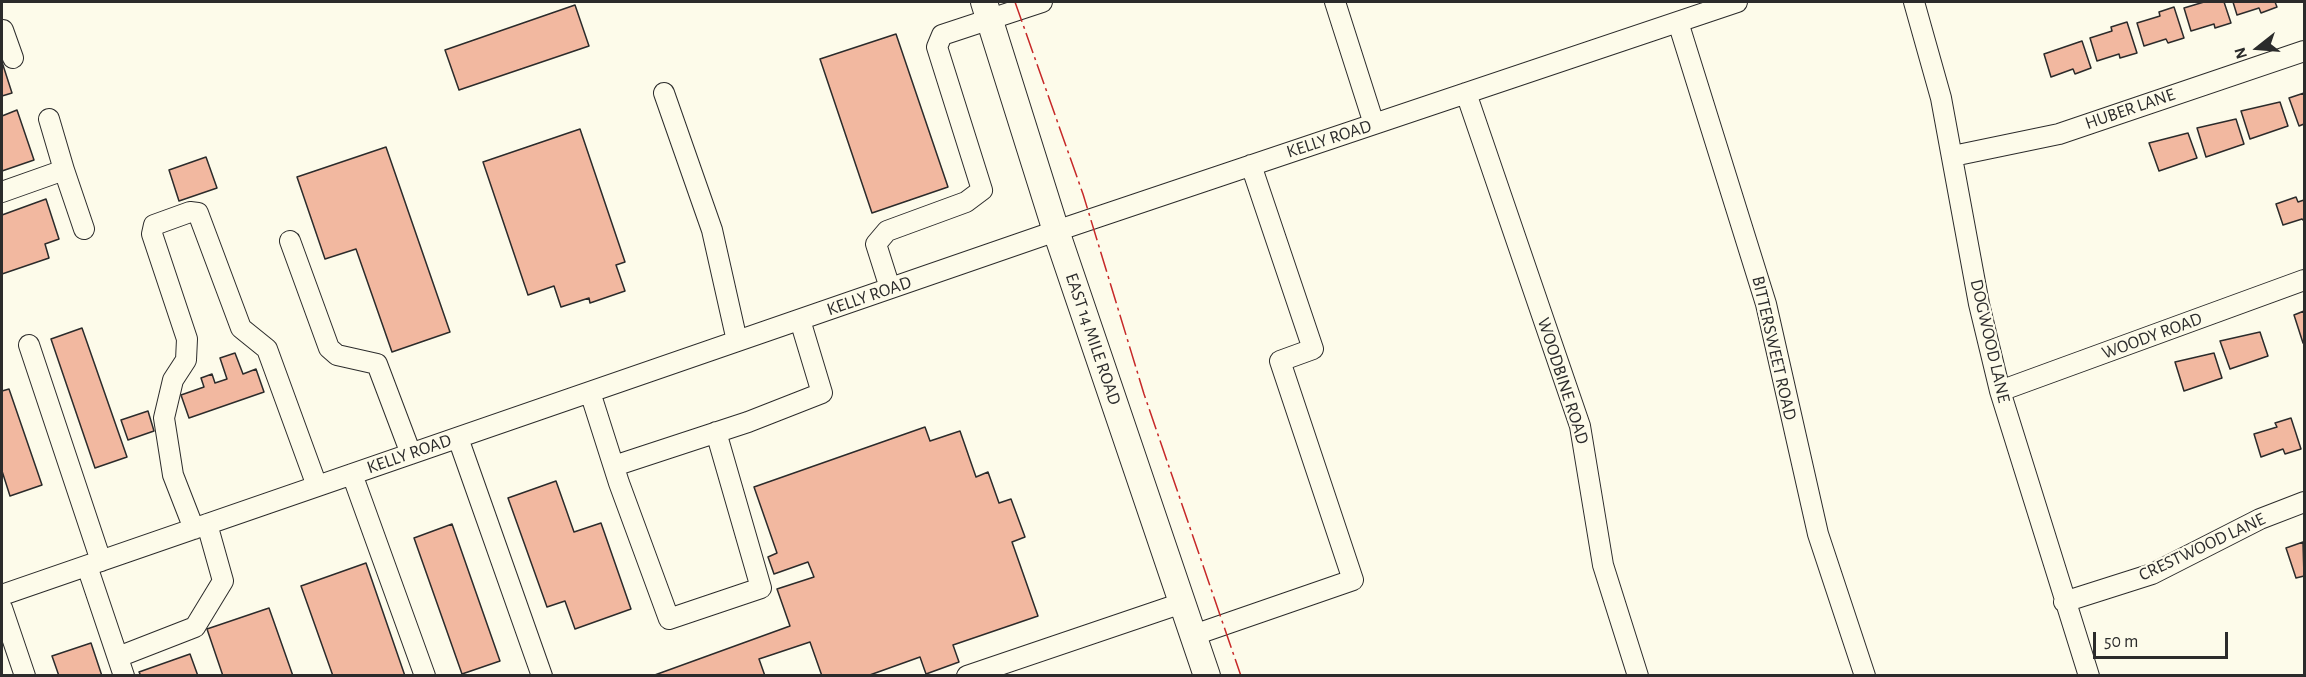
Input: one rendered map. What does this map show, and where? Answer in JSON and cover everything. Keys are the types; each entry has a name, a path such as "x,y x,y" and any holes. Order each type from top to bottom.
{"main road":[{"name":"EAST 14 MILE ROAD","path":"987,10 1056,231 1207,675"}],"street":[{"path":"890,288 876,244 887,231 966,202 982,190 937,47 942,35 987,10 1042,2"},
{"path":"1335,2 1374,124"},
{"name":"KELLY ROAD","path":"2,595 1056,231 1737,2"},
{"name":"DOGWOOD LANE","path":"1914,2 1929,47 1953,156 1979,304 2000,391 2064,602 2089,675"},
{"name":"BITTERSWEET ROAD","path":"1678,22 1766,304 1818,534 1865,675"},
{"path":"2,31 13,58"},
{"name":"HUBER LANE","path":"1953,156 2059,134 2304,51"},
{"path":"664,93 712,230 737,341"},
{"name":"WOODBINE ROAD","path":"1466,93 1580,426 1604,564 1638,675"},
{"path":"48,119 84,229"},
{"path":"1194,635 1353,580 1280,361 1313,349 1251,165"},
{"path":"2,192 64,170"},
{"path":"29,345 94,563 121,666 195,627 223,580 200,527 173,475 164,418 173,380 186,360 187,339 152,234 154,225 190,212 198,213 241,328 267,349 316,486"},
{"path":"290,241 329,348 337,355 377,364 411,454"},
{"name":"WOODY ROAD","path":"2000,391 2304,280"},
{"path":"614,466 822,393 800,320"},
{"path":"590,392 669,619 761,588 716,432"},
{"path":"458,438 542,675"},
{"path":"352,474 425,675"},
{"name":"CRESTWOOD LANE","path":"2064,602 2152,574 2260,519 2304,502"},
{"path":"967,675 1182,603"},
{"path":"2,608 25,675"}],"building":[{"path":"2204,2 2224,2 2231,23 2215,28 2214,24 2191,31 2184,8"},
{"path":"2233,2 2275,2 2277,7 2261,13 2259,8 2237,15"},
{"path":"575,5 589,46 459,90 445,50"},
{"path":"2174,7 2184,38 2168,43 2166,39 2144,46 2137,23 2160,16 2159,12"},
{"path":"2127,22 2137,53 2120,58 2119,54 2097,61 2090,38 2112,31 2111,27"},
{"path":"896,34 948,187 872,213 820,59"},
{"path":"2082,41 2091,68 2075,74 2073,69 2051,77 2044,54"},
{"path":"2,62 12,93 2,96"},
{"path":"2304,93 2304,124 2299,126 2289,98"},
{"path":"2280,102 2288,126 2250,139 2241,111"},
{"path":"17,110 34,160 2,171 2,116"},
{"path":"2236,119 2244,144 2206,157 2197,128"},
{"path":"580,129 625,262 616,265 625,291 590,303 589,298 561,307 554,286 528,295 483,162"},
{"path":"2188,133 2197,158 2159,171 2149,143"},
{"path":"386,147 450,332 392,352 356,249 325,259 297,177"},
{"path":"206,157 217,188 179,201 169,170"},
{"path":"2296,197 2298,202 2304,200 2304,221 2302,219 2283,225 2276,204"},
{"path":"46,199 59,239 45,244 49,258 2,274 2,215"},
{"path":"2304,311 2304,343 2303,343 2294,315"},
{"path":"82,328 127,457 95,468 51,339"},
{"path":"2260,332 2268,356 2230,369 2220,341"},
{"path":"235,353 243,374 256,369 264,392 189,418 181,395 204,387 201,378 212,374 215,383 227,379 220,358"},
{"path":"2214,353 2222,378 2184,391 2175,362"},
{"path":"9,389 42,485 10,496 2,471 2,391"},
{"path":"148,411 154,431 128,440 121,420"},
{"path":"2291,418 2301,449 2285,454 2283,449 2261,457 2254,434 2277,427 2275,423"},
{"path":"925,427 930,441 960,431 976,477 988,472 999,503 1011,499 1025,537 1012,542 1038,616 953,645 959,662 926,674 920,657 867,676 822,676 810,642 759,659 765,676 652,676 790,626 777,589 814,577 808,562 774,574 768,557 777,553 754,487"},
{"path":"556,481 574,532 601,523 631,609 575,629 565,601 547,607 508,498"},
{"path":"452,524 500,661 462,674 414,538"},
{"path":"2303,542 2304,576 2296,578 2286,548"},
{"path":"366,563 405,676 333,676 301,586"},
{"path":"269,608 293,676 223,676 207,629"},
{"path":"91,643 102,676 59,676 52,656"},
{"path":"190,654 198,676 141,676 139,672"}],"power":[{"path":"1015,2 1083,194 1144,394 1241,676"}]}
